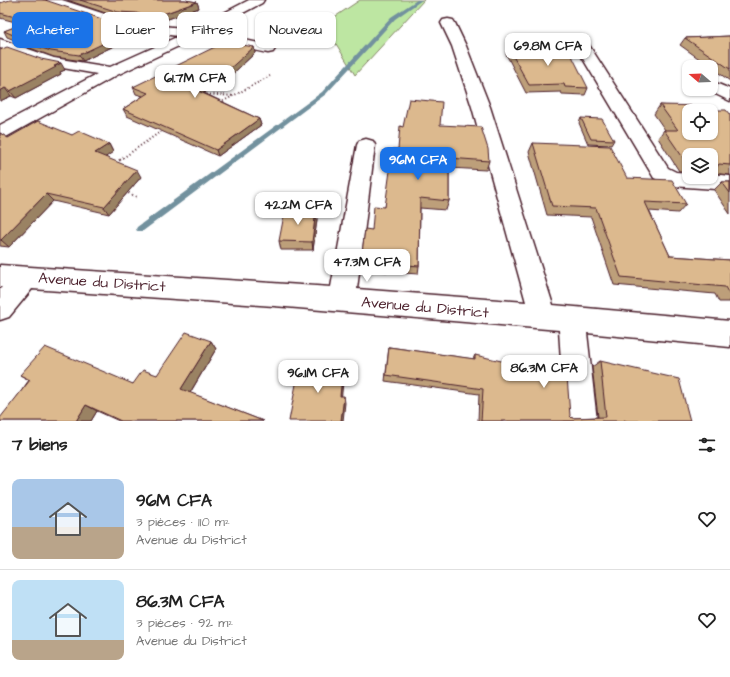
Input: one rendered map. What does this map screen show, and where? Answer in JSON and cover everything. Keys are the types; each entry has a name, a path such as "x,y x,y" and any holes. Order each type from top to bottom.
{"street":[{"path":"50,0 119,23 138,24 150,28 177,32"},
{"path":"235,12 258,0"},
{"path":"448,23 459,46 481,107 543,316"},
{"path":"0,42 50,62 112,72"},
{"path":"1,132 112,72 177,42"},
{"path":"580,42 661,173 672,179 730,183"},
{"path":"247,45 268,49"},
{"path":"718,90 730,96"},
{"path":"342,300 366,145"},
{"name":"Avenue du District","path":"0,276 572,318 730,334"},
{"path":"0,308 27,277"},
{"path":"572,318 581,421"}],"path":[{"path":"214,106 270,76"},
{"path":"202,93 234,96"},
{"path":"115,164 165,129"},
{"path":"124,191 138,198"}],"green space":[{"path":"360,0 424,0 355,75 336,44 336,16"}],"building":[{"path":"10,0 45,0 81,12 12,12 12,16 0,13 0,3"},
{"path":"80,0 185,0 197,2 169,12 118,12"},
{"path":"93,16 101,19 101,45 79,55 51,51 42,48 93,48"},
{"path":"12,28 12,34 4,31"},
{"path":"730,36 730,69 718,60 685,38"},
{"path":"247,46 254,47 226,72 196,90 259,119 216,150 123,109 148,93 133,87 213,48 247,48"},
{"path":"7,47 41,59 61,63 10,91 5,88 0,91 0,50"},
{"path":"508,47 570,52 588,88 565,87 564,84 529,85"},
{"path":"409,99 442,102 440,125 481,127 488,149 489,161 449,158 449,201 420,198 419,266 361,261 365,229 372,230 374,206 385,207 393,149 398,149 400,126 403,127"},
{"path":"660,105 682,105 682,140 718,140 718,110 726,110 730,115 730,165 719,164 718,166 718,148 682,148 682,156 664,130 678,130"},
{"path":"581,118 602,119 614,140 591,139"},
{"path":"38,121 72,135 79,131 109,144 95,153 137,170 104,207 46,194 0,240 0,133 8,138"},
{"path":"533,143 610,146 627,178 672,180 686,204 645,202 670,256 730,260 730,294 725,287 621,277 596,208 552,206"},
{"path":"722,182 730,182 730,193"},
{"path":"285,210 316,210 312,242 279,241"},
{"path":"186,332 211,341 181,389 263,421 121,421 86,405 76,421 0,421 0,418 30,380 20,375 45,347 133,384 143,370 157,375"},
{"path":"389,347 475,359 475,355 567,376 570,416 572,418 606,417 600,361 679,379 690,421 481,421 483,389 386,375"},
{"path":"300,363 343,366 340,396 344,396 341,421 289,421"}],"waterway":[{"path":"140,229 324,93 393,18 420,0"}]}
